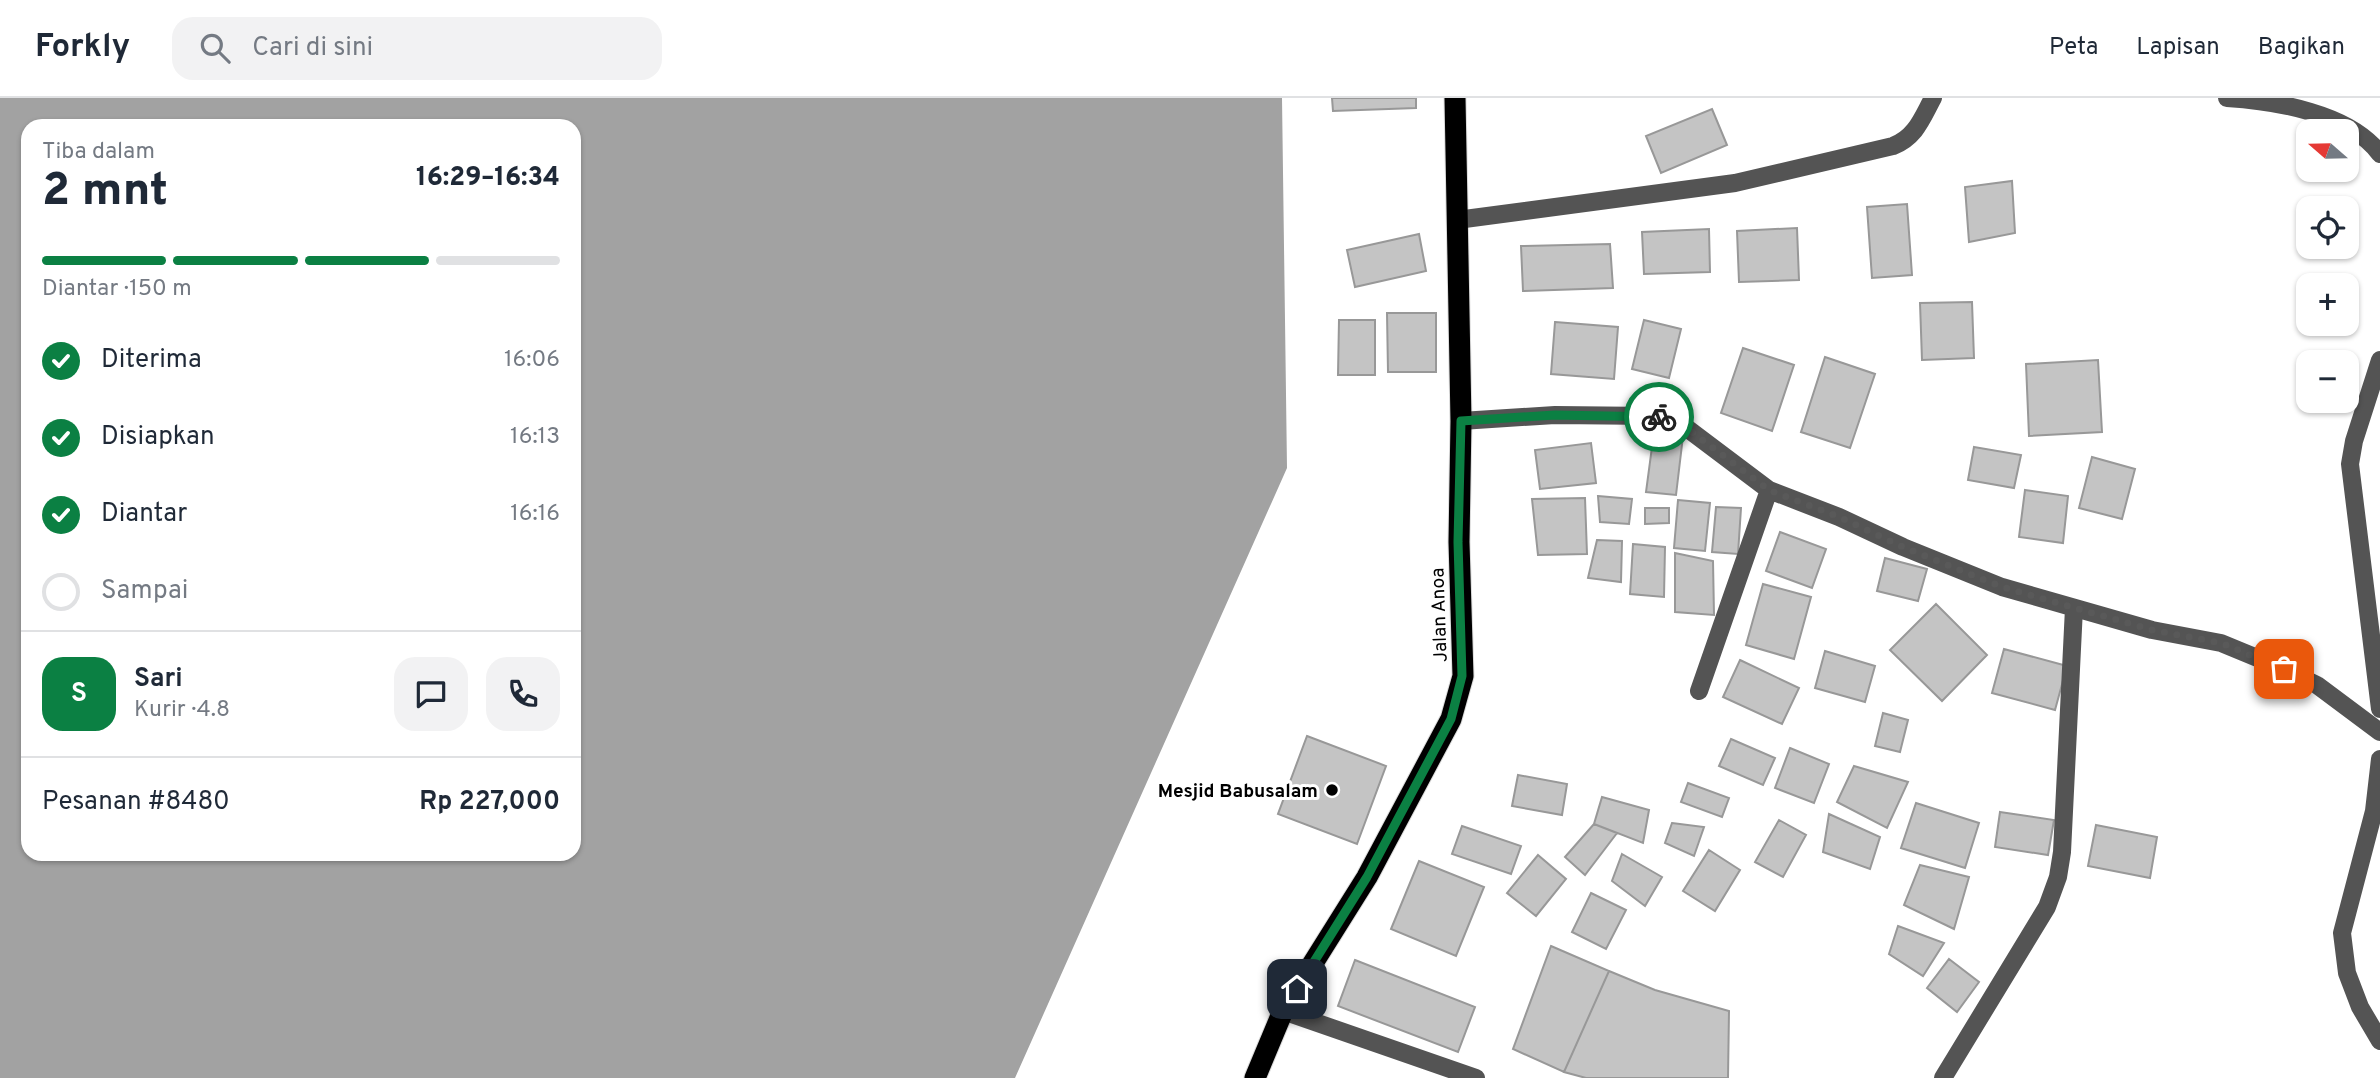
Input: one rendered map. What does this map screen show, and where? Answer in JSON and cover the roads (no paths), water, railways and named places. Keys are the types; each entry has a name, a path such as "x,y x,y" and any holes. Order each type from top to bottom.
{"highway":[{"name":"Jalan Anoa","path":"1255,1078 1283,1011 1367,877 1451,719 1462,676 1458,542 1461,421 1455,98"}],"street":[{"path":"1457,220 1735,183 1894,146 1914,134 1933,98"},
{"path":"2227,98 2293,107 2313,113 2340,123 2372,142 2380,154"},
{"path":"2380,360 2354,441 2350,464 2380,709"},
{"path":"1461,421 1555,415 1655,416 1680,423 1769,490 2002,587 2152,630 2221,643 2317,685 2380,732"},
{"path":"1699,691 1769,490"},
{"path":"1945,1077 2047,907 2058,877 2062,852 2074,608"},
{"path":"2380,759 2374,811 2342,933 2347,973 2360,1007 2380,1041"},
{"path":"1283,1011 1476,1078"}],"place":[{"name":"Mesjid Babusalam","path":"1332,790"}]}
